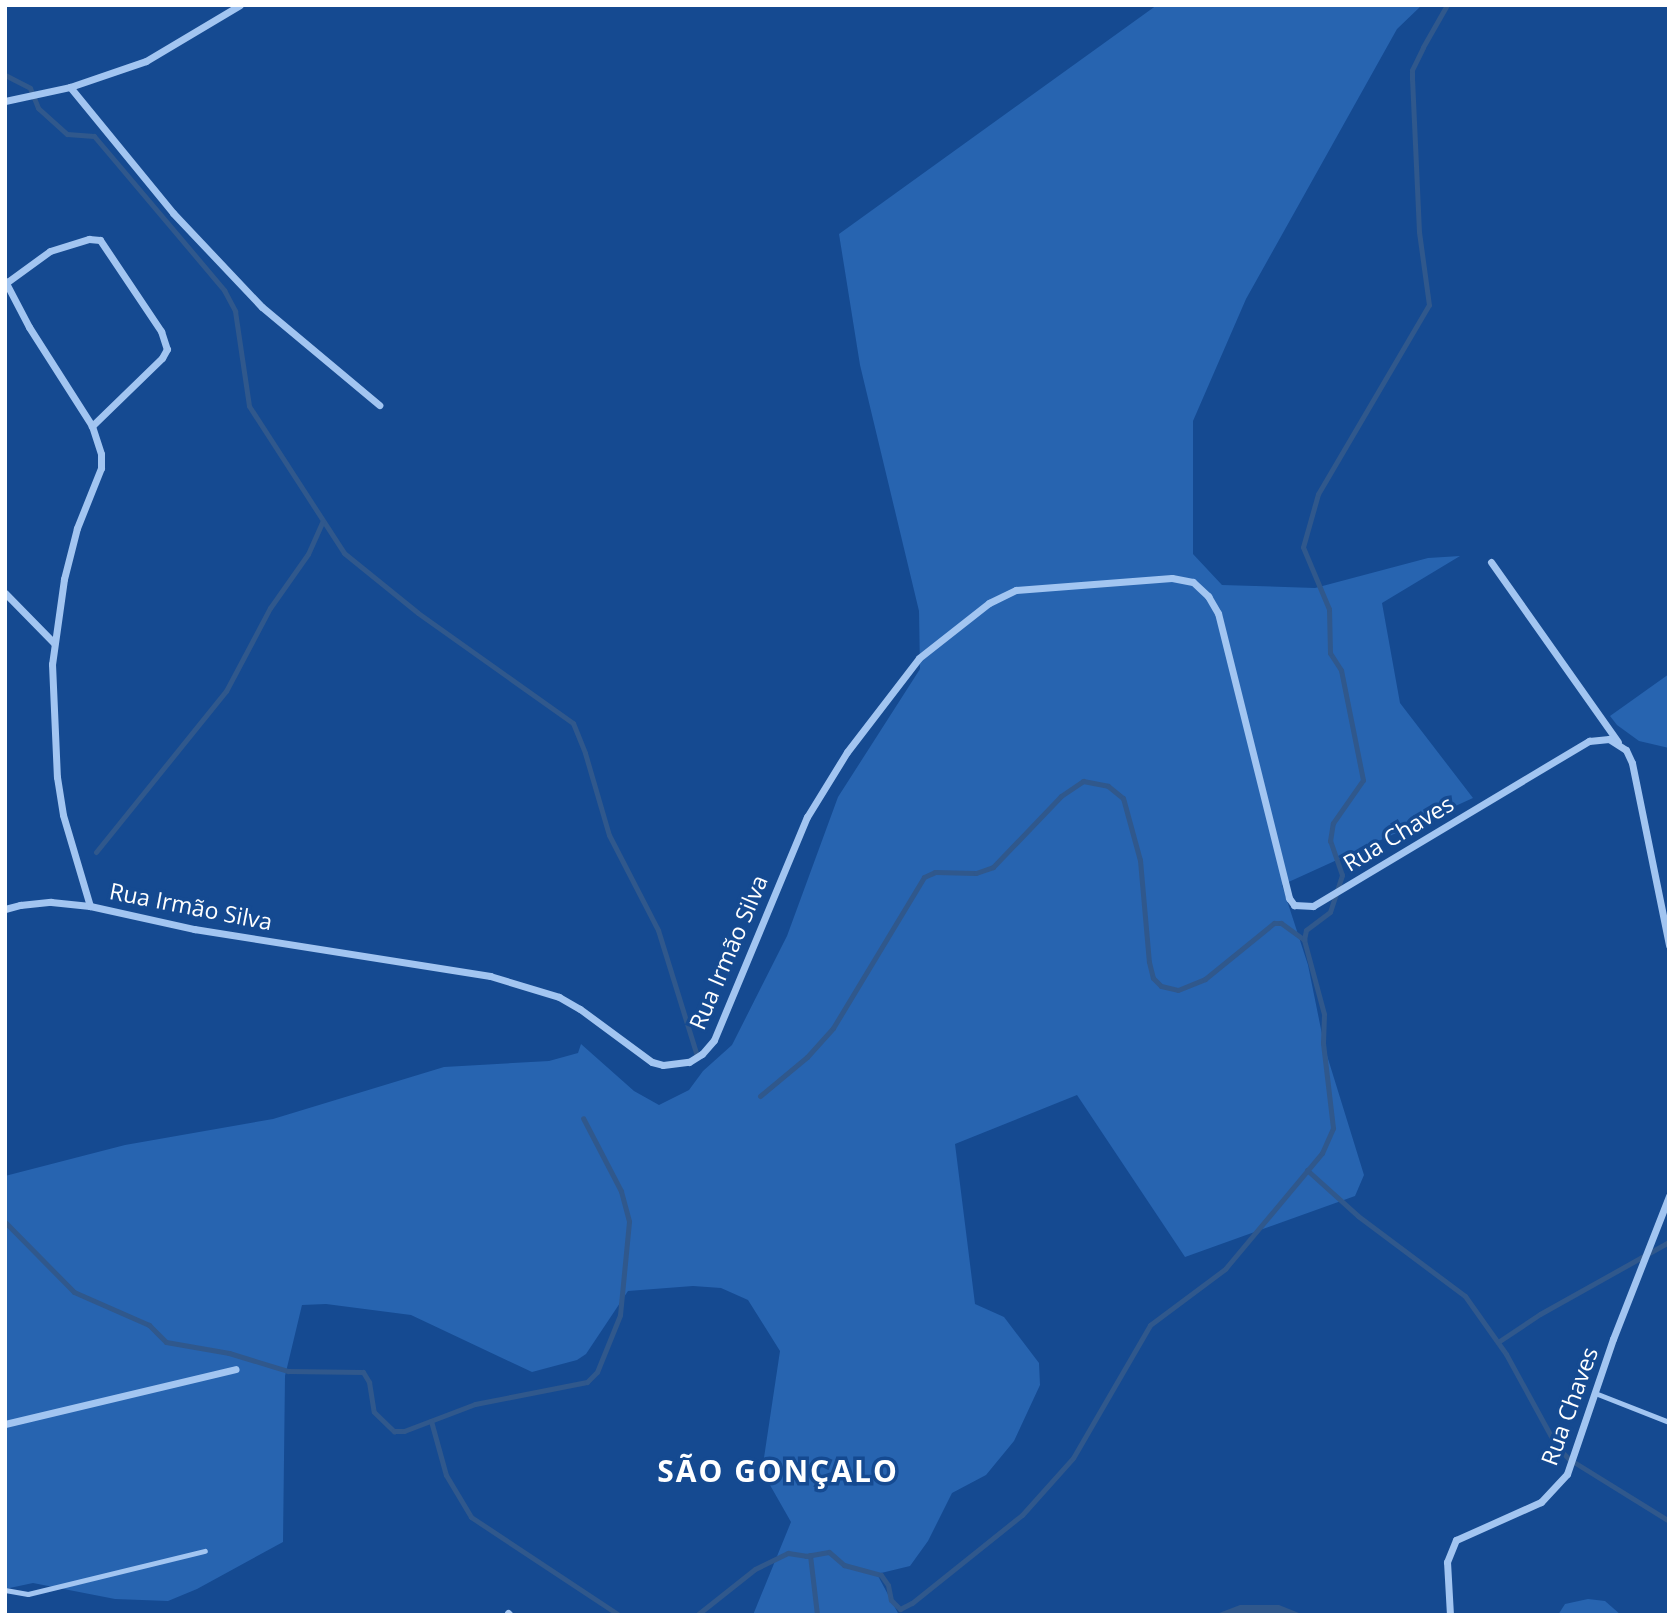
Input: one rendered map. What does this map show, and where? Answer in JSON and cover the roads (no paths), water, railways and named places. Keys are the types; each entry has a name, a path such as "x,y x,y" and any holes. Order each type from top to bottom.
{"street":[{"path":"5,101 70,87 146,61 240,5"},
{"path":"70,87 173,213 262,307 379,405"},
{"path":"90,906 63,815 52,715 54,643 64,579 77,528 101,468 99,441 29,327 6,282 50,251 89,239 100,240 161,331 167,349 162,359 92,426"},
{"path":"1491,562 1632,763 1669,945"},
{"name":"Rua Irmão Silva","path":"5,909 51,902 90,906 194,929 490,976 559,997 580,1009 652,1062 663,1065 689,1062 702,1054 714,1040 807,817 847,752 902,676 919,658 970,617 1016,590 1172,578 1193,582 1208,596"},
{"path":"5,593 54,643"},
{"name":"Rua Chaves","path":"1208,596 1218,613 1289,898 1294,905 1313,906 1590,741 1599,738 1619,743"},
{"name":"Rua Chaves","path":"1450,1615 1447,1562 1456,1540 1473,1530 1523,1512 1557,1489 1573,1460 1595,1393 1669,1196"},
{"path":"5,1424 236,1370"}],"lane":[{"path":"1595,1393 1669,1422"},
{"path":"5,1590 28,1594 205,1550"}],"waterway":[{"path":"697,1615 755,1569 788,1553 806,1556 829,1552 844,1565 881,1575 888,1585 891,1600 900,1609 912,1603 1022,1515 1073,1458 1150,1325 1225,1269 1322,1153 1333,1128 1323,1043 1324,1014 1304,940 1306,930 1330,912 1342,875 1330,841 1333,823 1363,780 1341,670 1330,653 1329,609 1303,547 1318,494 1429,305 1419,232 1412,70 1447,5"},
{"path":"5,75 30,88 38,108 67,134 94,136 224,290 235,311 249,406 344,553 418,613 573,723 585,753 609,835 658,930 697,1056"},
{"path":"96,852 226,691 270,608 308,554 323,521"},
{"path":"760,1096 807,1057 833,1028 924,877 935,872 976,873 993,867 1061,796 1083,781 1108,786 1123,798 1140,860 1149,962 1153,978 1161,986 1178,990 1205,979 1274,923 1281,923 1304,940"},
{"path":"5,1222 74,1292 149,1325 166,1342 229,1353 288,1371 363,1372 369,1382 374,1412 394,1431 404,1431 475,1404 587,1382 597,1372 620,1315 629,1221 621,1191 583,1118"},
{"path":"1307,1170 1358,1216 1465,1296 1506,1354 1557,1447 1569,1459 1669,1521"},
{"path":"1498,1342 1540,1314 1669,1242"},
{"path":"431,1421 446,1475 471,1517 619,1615"},
{"path":"810,1555 817,1615"}],"district":[{"name":"SÃO GONÇALO","path":"778,1471"}]}
